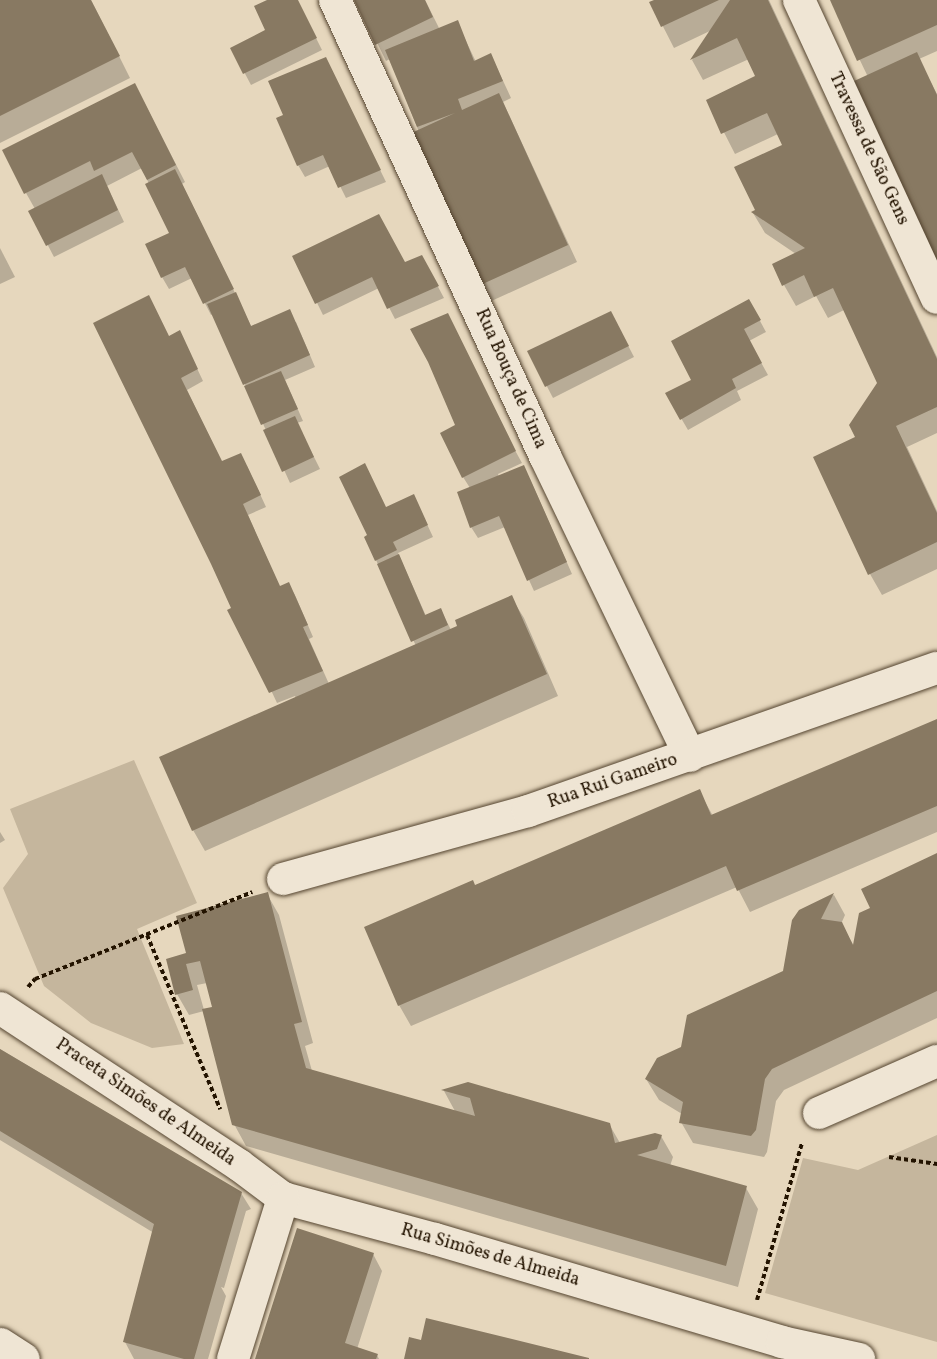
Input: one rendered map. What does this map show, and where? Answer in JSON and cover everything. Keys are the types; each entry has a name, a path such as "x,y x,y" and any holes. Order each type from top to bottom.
{"street":[{"name":"Rua Bouça de Cima","path":"335,0 550,467 690,756"},
{"name":"Travessa de São Gens","path":"799,0 937,298"},
{"name":"Rua Rui Gameiro","path":"283,879 528,811 937,668"},
{"name":"Praceta Simões de Almeida","path":"2,1006 238,1165 283,1198"},
{"path":"819,1113 937,1060"},
{"name":"Rua Simões de Almeida","path":"283,1198 435,1239 748,1332 859,1359"},
{"path":"233,1359 283,1198"},
{"path":"0,1344 23,1359"}],"path":[{"path":"2,1006 35,980 283,879"},
{"path":"147,935 222,1115"},
{"path":"748,1332 809,1117 819,1113"},
{"path":"889,1157 937,1164"}],"shaded area":[{"path":"134,760 197,903 137,929 184,1044 152,1048 91,1023 44,986 3,888 28,854 10,809"},
{"path":"937,1135 937,1342 765,1293 803,1158 858,1170"}],"building":[{"path":"0,0 91,0 120,56 0,116"},
{"path":"267,0 298,0 317,38 243,74 230,48 265,30 254,6"},
{"path":"354,0 425,0 433,17 375,45"},
{"path":"654,0 719,0 661,27 649,2"},
{"path":"730,0 768,0 937,359 937,407 896,426 937,513 937,542 868,575 813,457 855,437 849,425 877,383 833,288 814,297 804,275 782,286 772,264 805,248 751,212 755,210 734,167 782,145 767,113 721,134 706,100 755,76 737,38 690,60"},
{"path":"830,0 937,0 937,25 857,61"},
{"path":"458,20 474,61 491,53 503,81 458,99 462,110 499,93 568,245 476,287 407,135 455,113 417,127 385,50"},
{"path":"917,52 937,95 937,263 852,82"},
{"path":"326,57 381,170 338,188 323,155 297,166 276,118 283,115 268,81"},
{"path":"135,83 176,165 147,180 132,152 94,171 90,161 24,194 2,150"},
{"path":"175,169 234,289 203,304 185,267 161,278 145,244 169,233 145,184"},
{"path":"102,174 118,210 46,246 28,211"},
{"path":"379,214 405,262 422,255 439,286 387,309 372,277 315,304 292,256"},
{"path":"236,292 251,326 290,309 310,355 243,385 207,304"},
{"path":"149,295 169,336 180,330 198,369 181,378 222,461 241,453 261,495 243,504 280,586 289,582 308,625 303,627 323,671 269,693 227,610 231,608 211,564 93,323"},
{"path":"749,299 761,320 744,329 762,363 732,379 736,388 680,420 665,393 691,380 671,341"},
{"path":"611,311 629,346 545,387 527,351"},
{"path":"448,313 516,451 462,478 440,433 455,425 428,362 410,329"},
{"path":"281,371 298,409 261,425 244,386"},
{"path":"295,416 314,457 282,472 263,430"},
{"path":"365,463 386,507 414,494 428,525 393,542 397,550 375,561 364,537 367,535 339,477"},
{"path":"524,465 567,562 527,581 499,516 470,528 457,492"},
{"path":"399,554 425,615 441,608 448,625 411,642 377,564"},
{"path":"512,595 547,674 192,831 159,757 457,626 455,620"},
{"path":"937,719 937,806 737,891 726,866 398,1006 364,927 473,880 475,885 700,789 711,815"},
{"path":"937,853 937,991 772,1069 765,1079 756,1130 751,1136 679,1123 683,1102 645,1079 657,1058 681,1047 687,1015 783,971 792,920 799,910 834,893 821,919 842,922 853,945 859,913 870,908 861,889"},
{"path":"268,892 302,1022 294,1024 306,1068 475,1116 470,1098 441,1090 468,1082 610,1123 615,1143 655,1133 662,1135 657,1149 637,1155 747,1186 726,1266 232,1125 202,1009 212,1007 200,961 186,964 193,990 175,995 166,959 186,953 176,916"},
{"path":"0,1049 242,1192 194,1359 184,1359 123,1342 154,1224 0,1131"},
{"path":"297,1228 374,1253 345,1343 378,1354 376,1359 255,1359"},
{"path":"426,1318 589,1359 404,1359 409,1337 421,1340"}]}
